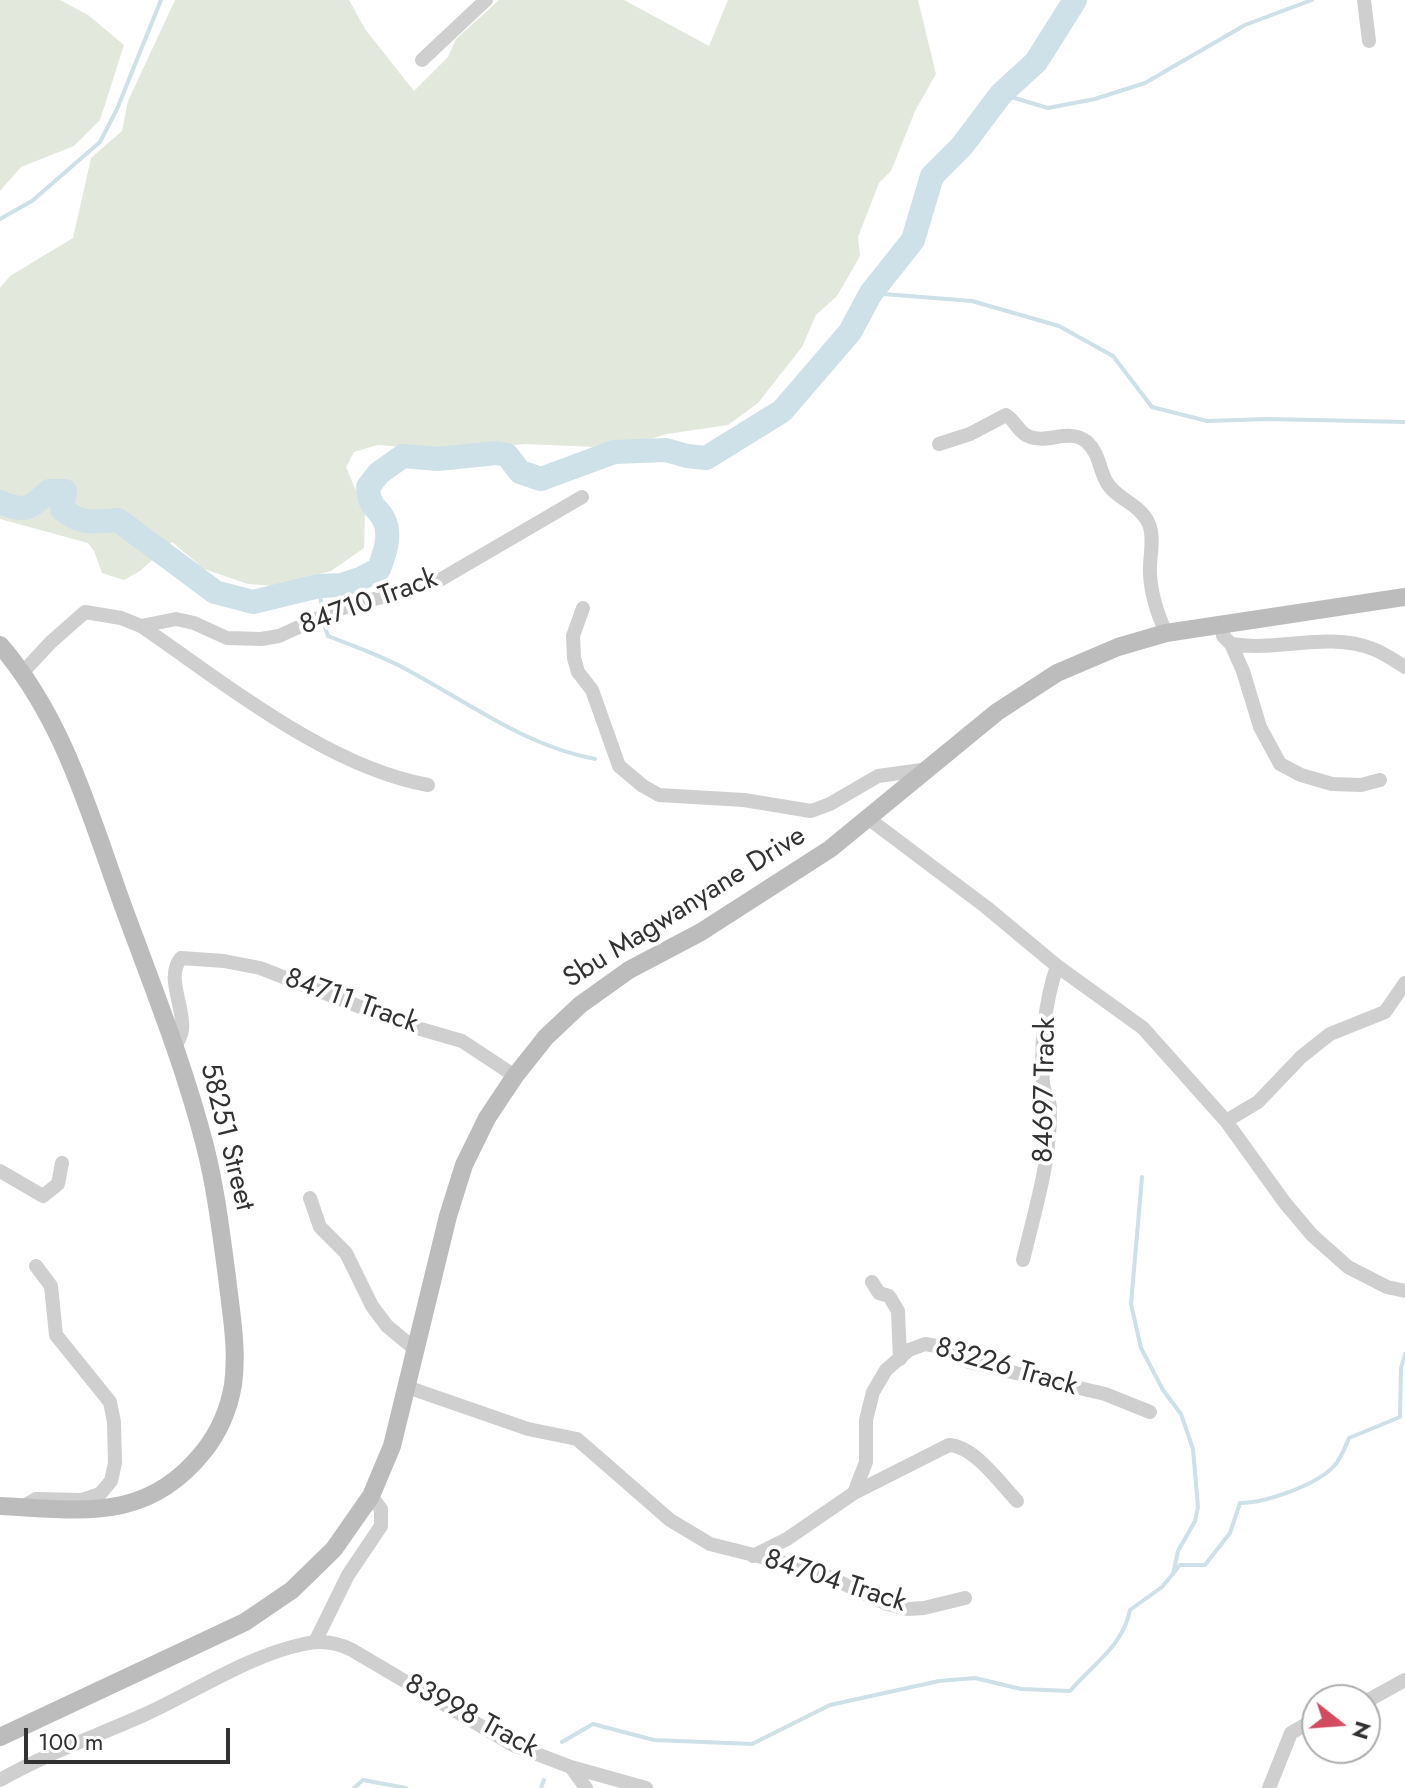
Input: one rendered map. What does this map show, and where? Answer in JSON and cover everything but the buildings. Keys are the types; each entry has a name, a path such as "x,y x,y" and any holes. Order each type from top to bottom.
{"main road":[{"name":"Sbu Magwanyane Drive","path":"0,1737 210,1640 276,1603 334,1549 371,1496 392,1446 448,1216 464,1165 487,1118 515,1076 546,1037 599,990 633,967 701,932 810,863 869,819 997,712 1057,673 1118,647 1166,633 1405,597"},
{"name":"58251 Street","path":"0,645 22,673 71,762 174,1048 205,1146 220,1225 235,1348 229,1402 213,1438 173,1482 145,1499 101,1510 0,1506"}],"street":[{"path":"422,60 486,0"},
{"path":"1364,0 1369,41"},
{"path":"939,444 970,434 1003,415 1009,416 1021,432 1031,438 1043,440 1069,435 1087,442 1098,457 1107,484 1143,514 1151,531 1153,599 1166,633"},
{"name":"84710 Track","path":"141,626 176,619 194,623 227,638 279,636 336,610 438,581 582,497"},
{"path":"583,608 573,636 578,672 592,690 619,766 659,795 744,800 811,811 830,804 878,776 929,769"},
{"path":"22,673 85,612 121,618 141,626 305,736 364,766 402,780 428,785"},
{"path":"1223,623 1223,636 1231,644 1243,671 1260,727 1280,764 1301,775 1332,784 1361,785 1380,780"},
{"path":"1231,644 1341,642 1375,649 1405,667"},
{"path":"869,819 986,907 1057,966 1143,1028 1226,1121 1312,1235 1361,1275 1405,1291"},
{"name":"84711 Track","path":"174,1048 183,1026 175,984 177,961 187,957 204,958 260,968 407,1025 462,1041 515,1076"},
{"name":"84697 Track","path":"1023,1260 1045,1174 1050,1107 1043,1082 1043,1049 1049,998 1057,966"},
{"path":"1226,1121 1258,1102 1301,1057 1330,1034 1385,1012 1405,983"},
{"path":"0,1171 43,1196 58,1184 62,1163"},
{"path":"310,1198 320,1227 346,1253 372,1306 387,1326 416,1350"},
{"path":"22,1507 36,1499 82,1500 100,1494 111,1481 115,1463 110,1402 56,1335 51,1286 36,1266"},
{"path":"872,1282 879,1293 889,1296 898,1311 900,1359"},
{"name":"83226 Track","path":"854,1493 866,1462 868,1404 886,1370 909,1350 925,1344 932,1344 969,1362 1105,1394 1150,1412"},
{"path":"407,1387 528,1429 577,1439 686,1532 710,1544 752,1556 780,1543 854,1493 949,1445 957,1445 972,1453 1017,1501"},
{"path":"0,1780 71,1744 143,1715 261,1658 308,1643 381,1526 383,1516 371,1496"},
{"name":"84704 Track","path":"752,1556 814,1570 866,1596 908,1609 965,1598"},
{"name":"83998 Track","path":"308,1643 330,1642 352,1650 513,1745 628,1786 646,1788"},
{"path":"1381,1693 1405,1680"},
{"path":"1269,1788 1291,1733 1301,1726"},
{"path":"571,1767 586,1788"}],"shaded area":[{"path":"0,0 60,0 88,15 124,45 100,120 74,146 21,167 0,191"},
{"path":"175,0 349,0 365,29 414,91 448,57 456,39 499,0 624,0 709,46 728,0 918,0 936,74 915,111 891,171 879,183 858,237 860,256 837,296 816,315 802,347 758,403 728,425 667,434 620,448 525,444 453,451 378,445 354,452 346,467 365,512 364,548 331,571 273,586 248,584 204,569 172,542 140,571 124,580 102,573 88,543 0,519 0,288 10,276 73,238 91,158 122,131 128,101"}],"waterway":[{"path":"0,219 32,201 100,142 117,109 161,0"},
{"path":"0,502 22,508 37,502 49,491 65,491 62,509 69,514 88,521 118,520 215,592 253,602 319,586 342,585 379,569 386,546 387,528 372,505 368,487 379,473 403,456 438,459 496,453 507,455 520,472 541,479 614,452 666,450 706,458 782,411 850,332 871,293 913,240 932,176 962,146 1001,94 1036,62 1075,0"},
{"path":"1001,94 1048,108 1095,99 1145,83 1245,25 1312,0"},
{"path":"871,293 972,301 1059,326 1113,356 1152,407 1207,421 1405,422"},
{"path":"319,586 322,610"},
{"path":"323,621 328,636 396,664 517,732 595,759"},
{"path":"1142,1177 1131,1304 1141,1348 1163,1390 1181,1414 1193,1449 1198,1507 1195,1521 1178,1551 1173,1574"},
{"path":"562,1742 593,1724 654,1740 752,1744 830,1705 939,1681 975,1678 1021,1689 1070,1691 1114,1644 1130,1610 1162,1587 1180,1565 1205,1565 1230,1533 1240,1503 1276,1496 1316,1480 1336,1463 1349,1438 1400,1417 1401,1368 1405,1354"},
{"path":"354,1788 363,1780 406,1788"},
{"path":"541,1788 544,1780"}]}
